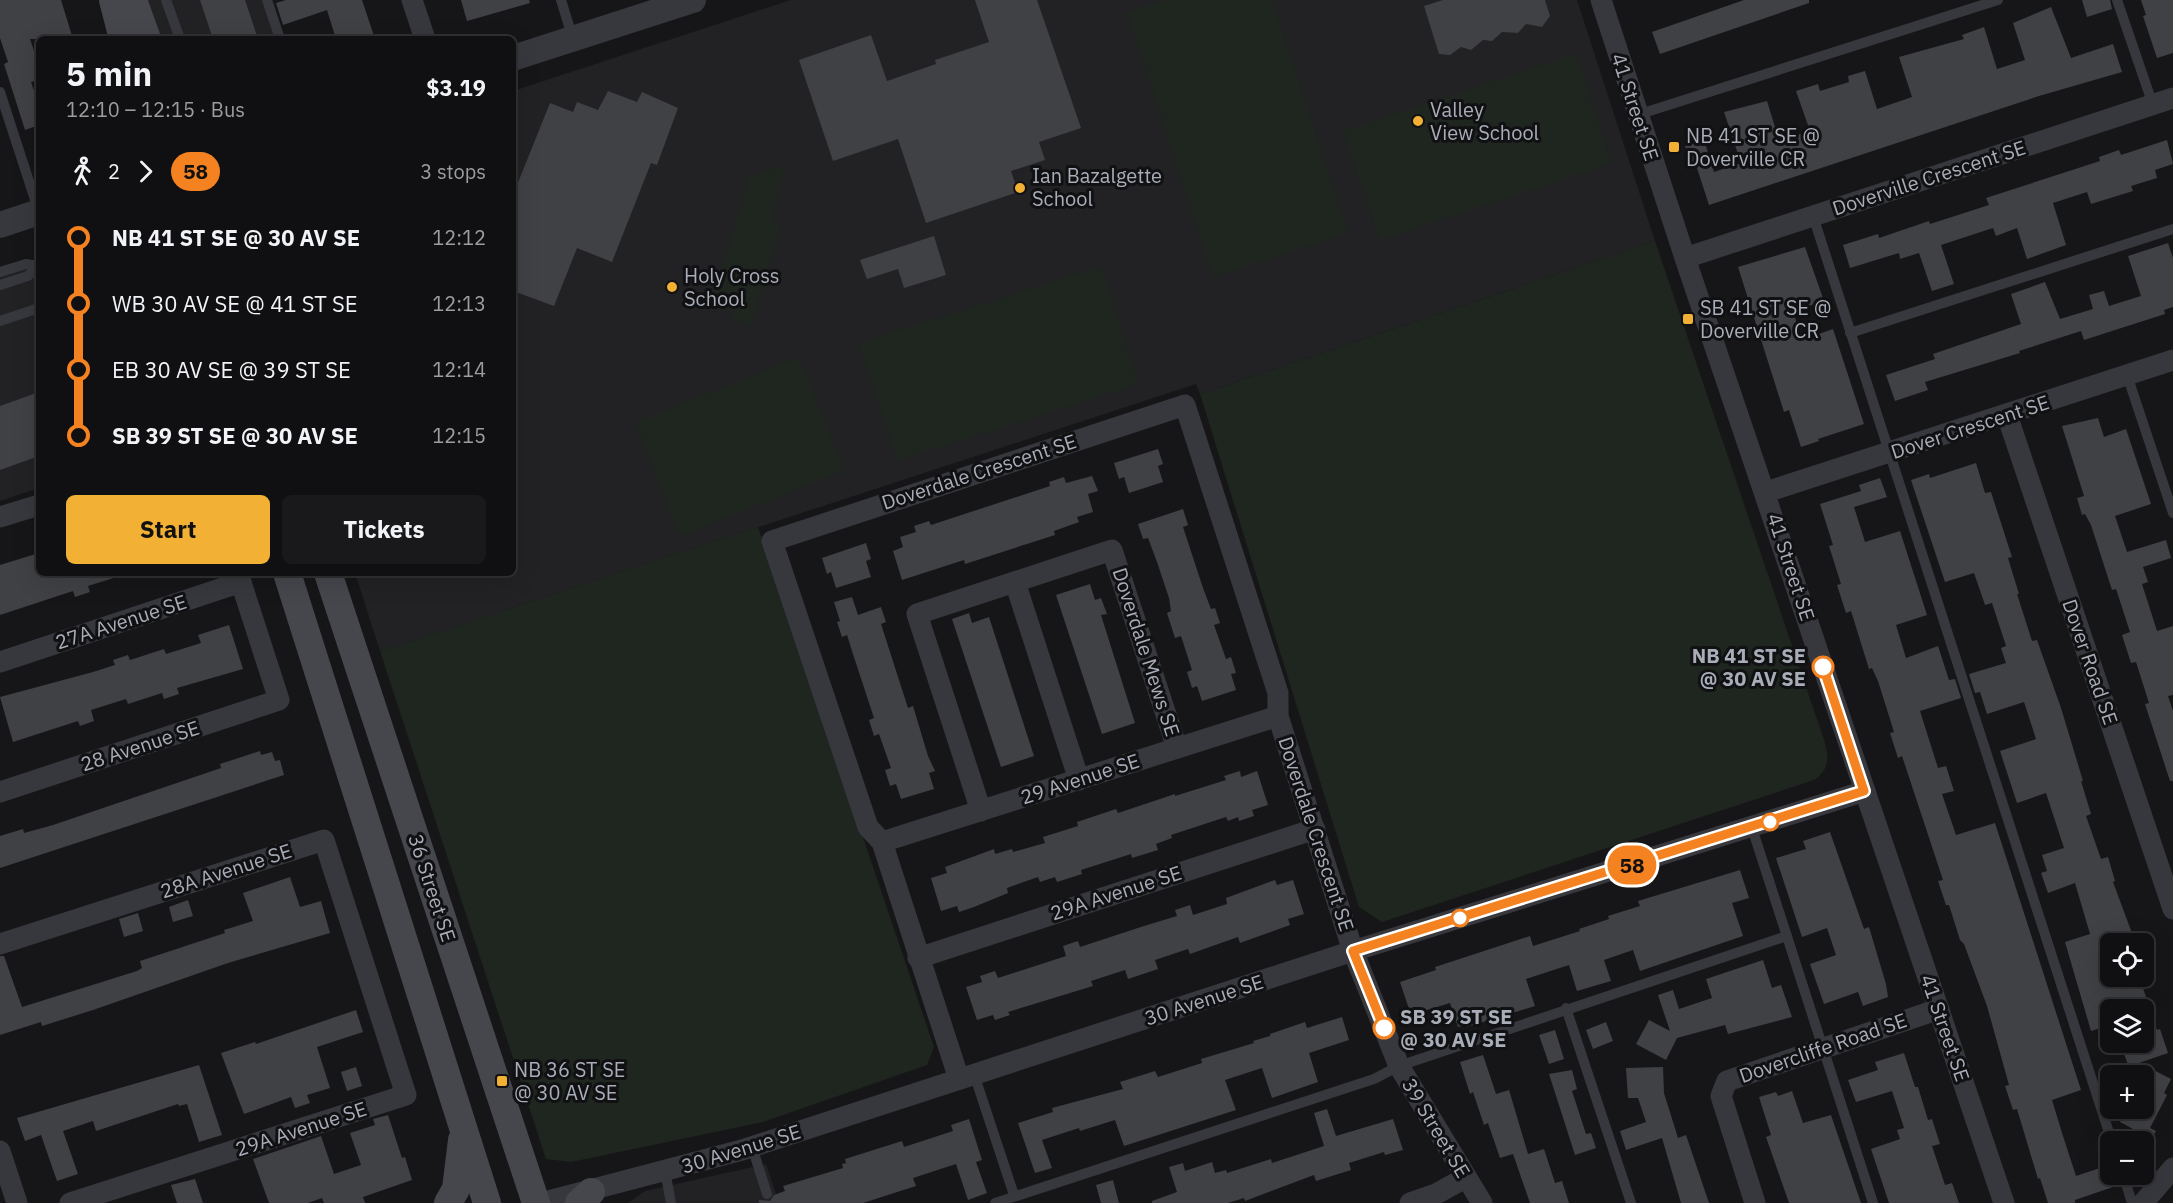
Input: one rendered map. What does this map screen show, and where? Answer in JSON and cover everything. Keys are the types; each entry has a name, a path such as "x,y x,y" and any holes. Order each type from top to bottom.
{"main road":[{"path":"113,0 122,36"},
{"path":"133,0 146,36"},
{"path":"288,576 487,1203"},
{"name":"36 Street SE","path":"329,576 536,1203"},
{"path":"448,1203 456,1189 464,1129"}],"street":[{"path":"412,0 424,36"},
{"path":"516,57 693,0"},
{"name":"41 Street SE","path":"1602,0 1637,115 2004,1203"},
{"name":"Doverville Crescent SE","path":"1685,258 2173,98"},
{"path":"0,225 36,213"},
{"name":"Dover Crescent SE","path":"1766,492 2173,360"},
{"name":"Doverdale Crescent SE","path":"967,1077 918,958 882,842 868,827 772,541 1185,405 1278,693 1278,716 1353,951"},
{"name":"Dover Road SE","path":"2007,415 2173,909"},
{"path":"0,517 36,506"},
{"name":"Doverdale Mews SE","path":"981,811 917,614 1112,550 1177,748"},
{"name":"27A Avenue SE","path":"0,662 240,578"},
{"name":"28 Avenue SE","path":"0,792 279,700 240,578"},
{"path":"1016,582 1079,780"},
{"name":"29 Avenue SE","path":"882,842 1278,716"},
{"name":"30 Avenue SE","path":"541,1203 585,1197 665,1171 752,1147 1353,951 1752,828 1864,791"},
{"name":"29A Avenue SE","path":"918,958 1315,829"},
{"name":"28A Avenue SE","path":"0,944 324,840 364,969"},
{"name":"39 Street SE","path":"1353,951 1399,1066 1482,1203"},
{"name":"29A Avenue SE","path":"70,1203 406,1095 364,969"},
{"name":"Dovercliffe Road SE","path":"1755,1203 1721,1096 1727,1081 1939,1009"},
{"path":"0,1151 17,1203"},
{"path":"2143,1203 2173,1168"},
{"path":"1410,1203 1436,1194 1465,1178"}],"lane":[{"path":"166,0 179,36"},
{"path":"267,0 279,36"},
{"path":"561,0 573,39"},
{"path":"1637,115 1998,0"},
{"path":"2117,0 2153,105"},
{"path":"0,92 36,203"},
{"path":"1813,216 2108,1131"},
{"path":"1850,333 2173,229"},
{"path":"0,272 26,264 36,266"},
{"path":"0,285 28,276 36,268"},
{"path":"0,321 36,309"},
{"path":"2127,375 2173,513"},
{"path":"1752,828 1873,1203"},
{"path":"995,1203 1374,1079 1399,1066 1566,1008 1787,936"},
{"path":"1566,1008 1631,1203"},
{"path":"967,1077 1014,1195"},
{"path":"752,1147 767,1194"},
{"path":"665,1171 670,1203"},
{"path":"2126,1185 2132,1203"}],"shaded area":[{"path":"146,0 271,0 283,36 160,36"},
{"path":"791,0 1577,0 1655,241 1200,394 1196,384 380,651 356,576 516,576 516,90"},
{"path":"1165,0 1272,0 1348,233 1213,277 1127,12"},
{"path":"1576,53 1612,163 1380,240 1343,131"},
{"path":"784,165 772,220 781,226 751,326 732,320 735,311 711,304 750,176"},
{"path":"1655,241 1824,740 1827,752 1826,767 1814,780 1382,922 1359,907 1200,394"},
{"path":"36,259 36,489 0,501 0,271"},
{"path":"1101,266 1139,384 897,461 859,343"},
{"path":"799,357 844,471 680,536 635,422"},
{"path":"758,527 934,1047 927,1065 763,1122 571,1162 546,1159 380,651"},
{"path":"766,1164 779,1203 628,1203 645,1191"}],"building":[{"path":"0,0 61,0 72,36 36,36 36,39 30,39 36,57 36,81 31,82 36,96 36,126 25,130 4,64 8,62 0,38"},
{"path":"200,0 245,0 257,36 212,36"},
{"path":"286,0 362,0 374,36 335,36 327,10 283,25 276,3"},
{"path":"461,0 529,0 530,3 467,21"},
{"path":"975,0 1037,0 1081,128 1039,142 1045,160 1011,171 1018,192 926,223 898,139 833,161 799,60 871,35 887,81 936,64 935,60 989,42"},
{"path":"1443,0 1545,0 1550,16 1542,27 1526,24 1518,33 1502,32 1492,41 1483,40 1471,50 1461,47 1450,55 1439,54 1424,6"},
{"path":"1744,0 1809,0 1809,3 1660,54 1652,32"},
{"path":"2082,0 2110,0 2112,9 2087,17"},
{"path":"2141,0 2173,0 2173,53 2157,58 2143,16 2146,15"},
{"path":"2051,7 2071,58 2113,44 2122,72 2039,96 1709,205 1696,165 1692,166 1685,146 1704,140 1714,172 1741,163 1724,112 1767,101 1779,140 1810,131 1796,91 1818,84 1820,91 1849,82 1848,76 1865,71 1877,109 1912,97 1899,57 1964,39 1962,35 1984,27 1997,69 2025,60 2013,23"},
{"path":"608,91 637,102 642,92 678,108 657,165 651,163 612,262 577,248 554,306 516,292 516,188 550,103 573,112 577,102 598,110"},
{"path":"2167,140 2173,164 2155,170 2157,178 2131,186 2133,191 2091,204 2087,192 2053,203 2066,245 2027,259 2017,228 1996,236 1993,228 1941,245 1954,284 1932,291 1919,253 1900,259 1899,253 1850,268 1843,245 1878,234 1879,238 1929,221 1930,224 1989,205 1986,198 2100,161 2099,157 2119,150 2121,155"},
{"path":"934,236 946,275 904,288 898,269 867,279 860,260"},
{"path":"2168,243 2173,258 2173,307 2164,310 2165,314 2084,340 2081,331 2019,351 2020,353 1925,382 1928,390 1895,401 1886,375 1935,359 1933,354 2021,324 2011,294 2045,282 2060,319 2093,309 2089,295 2104,291 2109,306 2141,296 2128,256"},
{"path":"1805,247 1824,301 1793,311 1802,340 1833,329 1864,424 1801,447 1789,410 1784,412 1738,267"},
{"path":"36,393 36,457 0,470 0,406"},
{"path":"2098,418 2104,437 2126,429 2151,504 2115,516 2127,552 2166,540 2171,558 2143,567 2148,582 2142,584 2157,631 2173,626 2173,695 2168,696 2173,711 2173,781 2170,781 2145,704 2149,703 2136,662 2131,663 2122,635 2130,632 2116,589 2112,590 2091,525 2085,514 2082,515 2077,498 2084,496 2062,426"},
{"path":"1158,449 1163,464 1158,466 1163,482 1129,493 1124,477 1119,479 1114,463"},
{"path":"1976,463 1985,493 1991,492 2012,557 2008,558 2019,594 2017,594 2032,641 2037,640 2061,708 2083,781 2081,781 2091,814 2086,816 2101,859 2108,857 2115,881 2113,882 2132,933 2100,933 2100,987 2143,987 2147,999 2100,999 2100,1028 2091,1031 2065,942 2090,934 2075,883 2048,893 2041,873 2047,871 2042,855 2064,848 2046,793 2017,803 2000,751 2036,739 2024,702 1987,714 1980,692 1975,693 1969,674 2006,663 2001,648 2006,646 1992,603 1985,605 1974,573 1945,582 1911,480 1929,474 1930,478"},
{"path":"1092,476 1098,491 1088,494 1093,512 1077,517 1079,522 1054,531 1055,535 965,564 964,560 902,580 893,551 903,547 900,537 916,532 914,526 929,521 931,525 1050,486 1049,482 1064,477 1066,483"},
{"path":"1880,478 1887,497 1854,507 1865,542 1900,531 1927,615 1896,625 1906,658 1938,646 1949,680 1955,679 1961,698 1920,711 1938,768 1946,766 1954,791 1942,794 1956,835 1995,823 2081,1090 2052,1100 2076,1176 2100,1168 2100,1185 2112,1185 2113,1187 2075,1200 2075,1203 2048,1203 2040,1178 2038,1179 2017,1109 2013,1110 2005,1086 2009,1085 1987,1006 1964,944 1960,940 1949,905 1946,905 1938,881 1943,880 1902,756 1898,758 1890,733 1894,732 1878,681 1872,668 1869,669 1851,611 1846,613 1837,585 1841,584 1829,546 1833,545 1820,504 1861,491 1859,485"},
{"path":"1183,509 1188,525 1183,527 1211,609 1215,608 1220,623 1214,625 1226,659 1231,657 1236,673 1231,674 1236,690 1202,701 1197,686 1192,688 1187,672 1192,670 1181,636 1175,638 1167,613 1171,611 1169,598 1148,538 1143,539 1138,524"},
{"path":"866,543 871,559 866,561 871,577 836,588 831,572 827,574 822,558"},
{"path":"36,554 36,576 120,576 88,586 90,592 75,597 73,591 0,615 0,565"},
{"path":"1090,584 1095,600 1101,598 1107,614 1101,615 1135,723 1102,734 1056,595"},
{"path":"852,597 858,615 881,607 886,622 881,624 908,708 913,706 928,756 935,771 929,773 934,789 901,799 896,784 890,786 885,770 891,768 879,734 874,736 869,720 874,718 847,635 842,637 837,622 840,621 834,602"},
{"path":"969,613 972,623 989,617 1034,756 1001,767 952,619"},
{"path":"229,625 243,669 177,688 179,694 164,699 162,693 128,704 126,699 91,710 94,721 80,726 78,721 13,742 0,697 115,665 113,660 128,655 130,660 164,649 166,654 201,643 198,635"},
{"path":"260,751 261,755 272,752 275,761 280,760 284,775 0,868 0,836 23,829 24,833 53,825 221,768 220,764"},
{"path":"1240,771 1241,777 1257,771 1268,805 1252,810 1254,816 1239,821 1238,817 1228,821 1226,817 1171,835 1172,838 1156,844 1158,850 1132,858 1131,854 1081,870 1082,874 1057,882 1055,877 1040,882 1038,877 1007,888 1008,893 974,907 959,912 957,906 941,911 931,878 947,873 945,867 994,849 995,854 1012,849 1013,852 1045,843 1043,837 1078,826 1077,822 1116,809 1118,813 1175,794 1175,796 1226,780 1224,776"},
{"path":"1830,832 1864,929 1869,927 1886,984 1888,997 1863,1006 1858,992 1824,1004 1810,964 1836,955 1827,928 1802,937 1776,858 1806,849 1803,841"},
{"path":"1740,870 1749,898 1732,903 1743,936 1640,971 1633,950 1604,960 1611,981 1577,991 1569,965 1526,979 1535,1006 1467,1027 1466,1025 1458,1027 1450,1003 1411,1015 1400,982 1436,970 1435,967 1530,936 1533,946 1580,931 1579,929 1609,919 1608,916 1640,906 1638,901"},
{"path":"290,877 300,907 321,901 330,933 228,963 42,1026 41,1022 0,1035 0,956 4,956 22,1007 137,971 142,968 140,961 225,933 224,930 253,921 243,893"},
{"path":"1275,880 1277,885 1293,880 1304,914 1288,919 1290,925 1240,943 1238,937 1190,954 1188,949 1155,960 1158,969 1128,979 1125,970 1091,981 1093,986 1008,1012 1010,1015 995,1020 993,1015 977,1020 966,987 982,982 980,976 995,971 998,978 1066,956 1063,946 1078,941 1080,947 1177,916 1175,910 1190,905 1193,915 1227,904 1226,898"},
{"path":"188,900 193,916 173,922 169,907"},
{"path":"138,913 143,931 124,937 119,919"},
{"path":"1763,960 1772,988 1781,985 1792,1017 1728,1034 1725,1025 1677,1038 1666,1060 1636,1044 1649,1020 1670,1031 1658,995 1673,990 1679,1009 1712,998 1706,979"},
{"path":"356,1010 363,1032 317,1047 330,1088 307,1095 310,1103 295,1108 291,1097 244,1114 221,1053 255,1042 256,1044"},
{"path":"1342,1017 1349,1040 1309,1053 1318,1082 1272,1098 1262,1068 1225,1080 1236,1110 1124,1146 1115,1120 1080,1131 1079,1128 1042,1140 1052,1168 1035,1173 1018,1123 1053,1112 1052,1108 1123,1089 1120,1082 1155,1071 1158,1077 1202,1063 1201,1059 1254,1043 1253,1041 1305,1022 1307,1028"},
{"path":"2154,1021 2157,1030 2160,1029 2168,1053 2128,1065 2124,1053 2154,1053"},
{"path":"1606,1022 1613,1041 1593,1049 1586,1030"},
{"path":"1555,1030 1564,1059 1549,1064 1539,1035"},
{"path":"1904,1053 1928,1120 1932,1119 1940,1144 1932,1146 1945,1185 1952,1183 1959,1203 1889,1203 1871,1149 1900,1139 1897,1130 1904,1128 1892,1091 1856,1102 1848,1080 1878,1070 1875,1062"},
{"path":"1483,1055 1496,1094 1509,1090 1528,1154 1544,1149 1555,1183 1562,1181 1569,1203 1530,1203 1513,1154 1500,1158 1488,1123 1484,1125 1473,1092 1470,1094 1460,1062"},
{"path":"199,1065 222,1135 199,1142 187,1104 179,1106 178,1104 96,1131 93,1121 63,1131 78,1174 57,1181 41,1135 25,1141 17,1118"},
{"path":"356,1067 362,1086 347,1091 341,1072"},
{"path":"1663,1067 1664,1093 1678,1138 1686,1135 1709,1203 1681,1203 1662,1138 1626,1150 1620,1131 1646,1122 1638,1098 1628,1098 1626,1068"},
{"path":"1572,1070 1577,1089 1572,1091 1586,1134 1591,1133 1596,1148 1575,1155 1549,1074"},
{"path":"2154,1070 2171,1079 2164,1093 2167,1095 2150,1128 2156,1131 2154,1135 2154,1131 2134,1131 2120,1122 2122,1119 2154,1119"},
{"path":"1792,1091 1803,1123 1831,1115 1861,1203 1789,1203 1766,1137 1771,1135 1759,1097 1776,1092 1778,1096"},
{"path":"1327,1109 1336,1136 1393,1119 1403,1150 1385,1155 1384,1152 1349,1163 1351,1170 1316,1181 1314,1175 1245,1201 1244,1198 1228,1203 1152,1203 1152,1201 1177,1192 1169,1167 1183,1163 1185,1171 1212,1162 1215,1173 1226,1170 1227,1173 1271,1159 1272,1163 1324,1146 1314,1113"},
{"path":"388,1115 412,1180 363,1197 365,1203 324,1203 322,1198 308,1203 269,1203 253,1159 321,1136 334,1174 361,1165 350,1133 375,1125 373,1119"},
{"path":"969,1119 982,1160 976,1162 987,1193 968,1200 956,1164 913,1178 916,1186 863,1203 759,1203 759,1200 770,1201 774,1195 785,1191 783,1186 843,1168 842,1164 846,1163 845,1159 902,1141 904,1147 953,1131 951,1125"},
{"path":"195,1179 203,1203 177,1203 171,1185"},
{"path":"1113,1180 1119,1203 1101,1203 1096,1185"}],"bus line":[{"name":"58","path":"1384,1028 1353,951 1752,828 1864,791 1823,667"}],"place":[{"name":"Valley View School","path":"1418,121"},
{"name":"NB 41 ST SE @ Doverville CR","path":"1674,147"},
{"name":"Ian Bazalgette School","path":"1020,188"},
{"name":"Holy Cross School","path":"672,287"},
{"name":"SB 41 ST SE @ Doverville CR","path":"1688,319"},
{"name":"NB 41 ST SE @ 30 AV SE","path":"1823,667"},
{"name":"SB 39 ST SE @ 30 AV SE","path":"1384,1028"},
{"name":"NB 36 ST SE @ 30 AV SE","path":"502,1081"}]}
